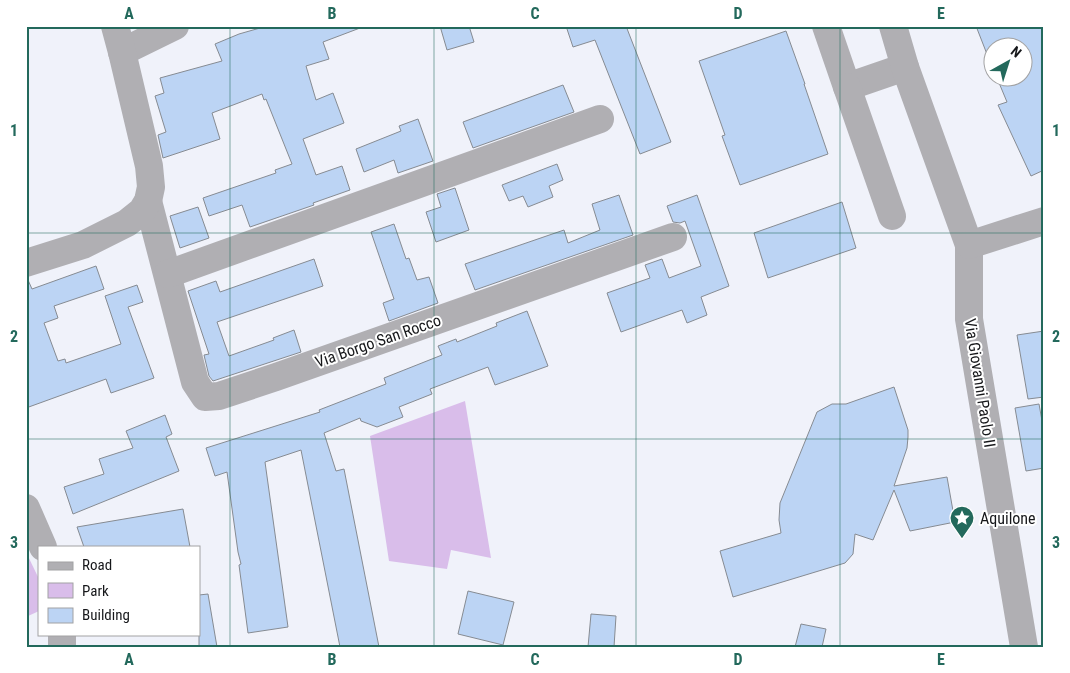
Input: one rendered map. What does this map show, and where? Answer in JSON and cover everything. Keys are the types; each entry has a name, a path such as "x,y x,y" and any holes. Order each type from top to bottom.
{"street":[{"name":"Via Borgo San Rocco","path":"175,26 118,39 149,166 152,187 148,201 195,382 205,397 220,396 276,377 673,237"},
{"path":"826,26 892,216"},
{"name":"Via Giovanni Paolo II","path":"893,26 905,67 969,246 968,319 1024,647"},
{"path":"847,87 905,67"},
{"path":"168,274 600,119"},
{"path":"26,264 83,245 127,223 142,211 148,201"},
{"path":"969,246 1044,221"},
{"path":"26,508 43,546"}],"green space":[{"path":"465,401 491,558 451,550 447,569 389,561 370,436"},
{"path":"26,552 38,577 38,611 26,617"}],"building":[{"path":"267,26 360,26 360,28 323,42 329,59 306,66 316,100 333,93 344,123 303,139 316,175 342,166 350,190 313,203 314,205 250,227 242,205 209,216 203,198 276,173 275,170 292,164 266,99 264,100 262,94 212,113 220,139 163,158 158,135 166,132 155,96 164,93 160,78 222,61 215,44 239,34"},
{"path":"440,26 469,26 474,42 447,50"},
{"path":"566,26 626,26 671,142 640,154 595,40 573,47"},
{"path":"976,26 1044,26 1044,170 1031,176 998,105 1007,102 1001,88 1032,88 1032,38 982,38 982,41"},
{"path":"786,31 828,154 740,185 722,136 725,135 699,61"},
{"path":"563,85 574,112 473,148 463,122"},
{"path":"418,119 433,161 398,173 394,160 364,172 356,149 401,131 399,126"},
{"path":"557,164 563,180 549,186 553,197 528,207 523,196 509,201 502,185"},
{"path":"455,188 469,230 436,242 426,212 441,207 437,194"},
{"path":"619,195 633,235 475,290 465,264 564,230 568,243 600,230 592,204"},
{"path":"697,195 729,286 701,297 707,315 687,323 682,310 621,332 607,293 650,278 645,265 662,259 669,278 701,266 685,221 680,223 673,222 667,206"},
{"path":"842,202 856,248 768,278 754,233"},
{"path":"198,207 209,238 180,248 170,216"},
{"path":"394,224 406,259 409,258 417,280 429,277 438,303 389,321 383,303 394,299 371,232"},
{"path":"314,259 323,286 217,322 229,356 274,340 273,338 294,330 301,352 213,381 209,376 204,355 209,354 188,291 216,281 220,292"},
{"path":"96,266 104,289 54,306 58,318 44,323 58,361 65,359 66,363 121,344 105,296 137,285 143,302 128,307 154,378 111,393 106,379 26,408 26,280 28,280 32,289"},
{"path":"527,311 548,366 495,385 488,367 430,389 432,394 399,407 403,417 377,427 361,421 360,418 324,433 336,471 344,469 379,647 340,647 301,450 265,462 288,627 248,633 239,565 241,564 227,472 215,476 206,448 320,412 319,410 386,384 384,378 442,355 438,346 456,339 457,342 497,326 496,323"},
{"path":"1044,331 1044,397 1028,399 1017,335"},
{"path":"894,387 908,430 908,437 907,448 894,486 947,477 955,522 910,531 894,490 873,540 855,534 853,554 845,563 733,597 720,551 781,533 779,520 780,503 817,412 832,404 846,404"},
{"path":"1039,404 1044,432 1044,468 1026,471 1015,408"},
{"path":"165,415 172,434 166,437 179,471 73,514 64,487 104,474 99,459 133,448 126,431"},
{"path":"183,509 190,546 84,546 77,527"},
{"path":"468,591 514,602 503,645 458,634"},
{"path":"208,594 217,647 199,647 200,595"},
{"path":"591,614 616,616 614,647 588,647"},
{"path":"801,624 826,629 822,647 795,647"}],"place":[{"name":"Aquilone","path":"962,539"}]}
